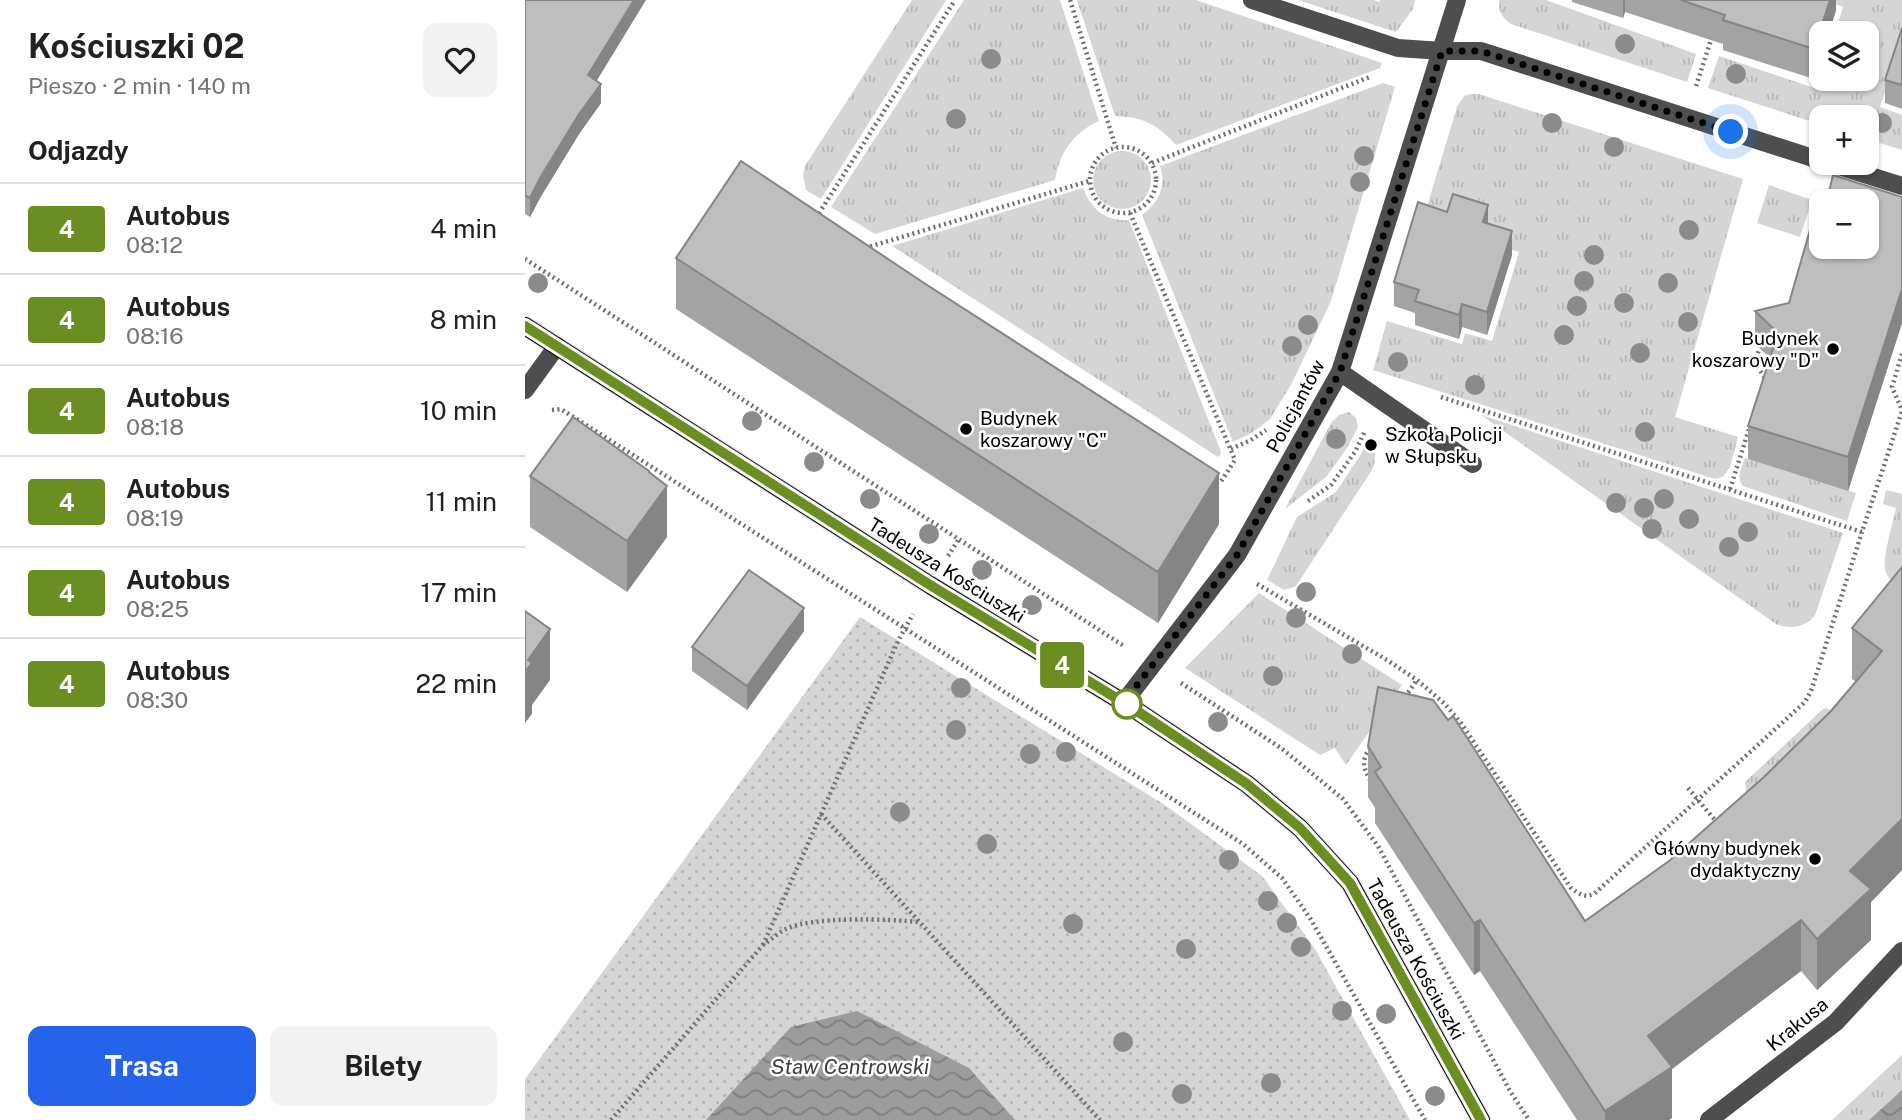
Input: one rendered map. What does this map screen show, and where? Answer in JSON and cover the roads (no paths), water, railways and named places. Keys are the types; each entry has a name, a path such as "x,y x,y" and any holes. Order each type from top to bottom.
{"main road":[{"name":"Tadeusza Kościuszki","path":"525,326 930,585 1124,702 1247,784 1300,828 1350,883 1481,1120"}],"street":[{"path":"1252,0 1398,48 1481,51 1809,156"},
{"name":"Policjantów","path":"1124,702 1237,555 1340,372 1457,0"},
{"path":"1867,175 1902,186"},
{"path":"525,390 557,346"},
{"path":"1340,372 1473,464"},
{"name":"Krakusa","path":"1709,1120 1836,1022 1902,951"}],"water":[{"name":"Staw Centrowski","path":"857,1011 969,1068 1015,1120 706,1120 791,1027"},
{"path":"1902,1090 1902,1120 1869,1120"}],"place":[{"name":"Budynek koszarowy \"D\"","path":"1833,349"},
{"name":"Budynek koszarowy \"C\"","path":"966,429"},
{"name":"Szkoła Policji w Słupsku","path":"1371,445"},
{"name":"Główny budynek dydaktyczny","path":"1815,859"}]}
